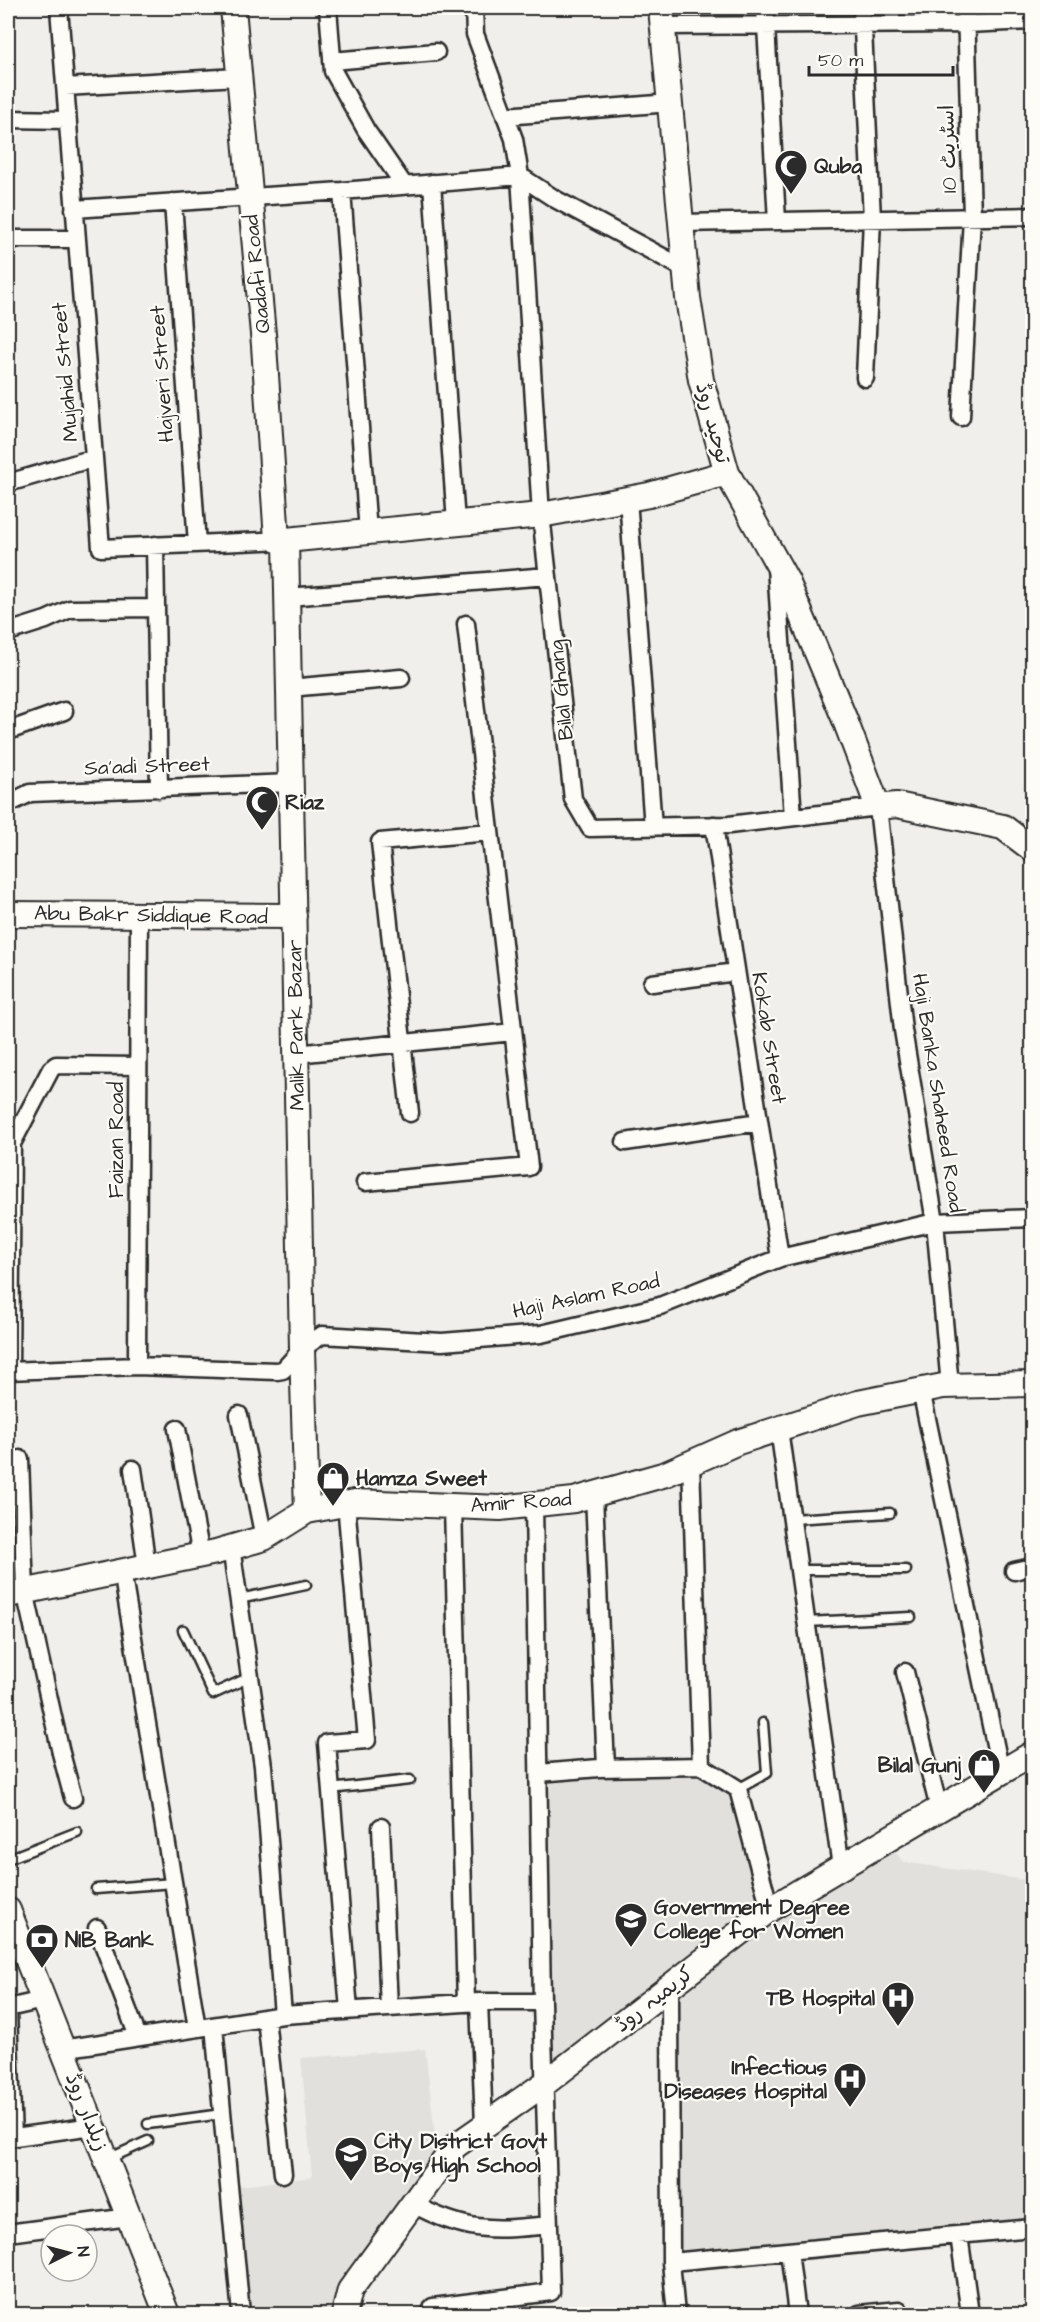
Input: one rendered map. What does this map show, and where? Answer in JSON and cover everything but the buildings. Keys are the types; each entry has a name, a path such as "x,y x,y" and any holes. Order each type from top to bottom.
{"street":[{"name":"Mujahid Street","path":"59,8 101,548 282,540"},
{"name":"Qadafi Road","path":"233,8 282,540"},
{"path":"328,8 333,71 366,130 404,185"},
{"name":"Bilal Ghang","path":"474,8 475,34 514,139 520,176 541,515 573,799 590,828 714,825 879,807"},
{"path":"765,8 777,221"},
{"path":"863,16 872,219 865,378"},
{"path":"662,17 766,25 863,16 967,16 1032,21"},
{"name":"اسٹریٹ 10","path":"961,417 972,217 967,16"},
{"name":"توحید روڈ","path":"662,17 688,298 701,380 727,473 792,592 879,807"},
{"path":"333,61 436,52"},
{"path":"65,87 238,76"},
{"path":"505,116 670,103"},
{"path":"8,118 67,120"},
{"path":"74,209 342,191 520,176 555,199 686,269"},
{"path":"432,183 456,523"},
{"path":"342,191 368,532"},
{"name":"Hajveri Street","path":"173,202 197,543"},
{"path":"681,223 1032,216"},
{"path":"8,239 76,238"},
{"path":"8,482 94,458"},
{"path":"282,540 541,515 628,499 727,473"},
{"path":"628,499 653,826"},
{"name":"Malik Park Bazar","path":"282,540 288,597 307,1511"},
{"path":"155,545 159,789"},
{"path":"776,560 793,817"},
{"path":"288,597 548,576"},
{"path":"8,632 46,620 70,609 156,608"},
{"path":"365,1182 529,1167 466,624"},
{"path":"289,688 401,678"},
{"path":"8,731 64,711"},
{"name":"Sa'adi Street","path":"8,804 30,793 291,783"},
{"path":"879,807 897,805 1003,827 1032,849"},
{"name":"Haji Banka Shaheed Road","path":"879,807 903,1030 935,1222 950,1386"},
{"name":"Kokab Street","path":"714,825 780,1258"},
{"path":"410,1113 380,842 489,832"},
{"name":"Abu Bakr Siddique Road","path":"8,914 294,916"},
{"name":"Faizan Road","path":"137,1366 139,915"},
{"path":"652,983 736,972"},
{"path":"296,1054 513,1032"},
{"path":"9,1372 10,1147 51,1068 56,1065 138,1066"},
{"path":"625,1142 759,1122"},
{"name":"Haji Aslam Road","path":"9,1372 137,1366 277,1371 289,1366 302,1349 322,1335 442,1342 541,1334 660,1306 780,1258 935,1222 1032,1218"},
{"name":"Amir Road","path":"16,1593 201,1555 264,1538 307,1511 346,1503 500,1508 574,1500 666,1474 738,1442 858,1403 950,1386 1032,1384"},
{"path":"921,1390 1001,1773"},
{"path":"239,1414 264,1538"},
{"path":"177,1429 201,1555"},
{"path":"779,1429 841,1867"},
{"path":"20,1459 16,1593 73,1798"},
{"path":"691,1463 701,1766"},
{"path":"133,1469 147,1566"},
{"path":"594,1495 606,1768"},
{"path":"346,1503 367,1740 327,1743 349,2010"},
{"path":"430,2314 433,2307 551,2292 543,2084 534,1504"},
{"path":"453,1506 472,2002 484,2125"},
{"path":"231,1547 263,1766 283,2015"},
{"path":"1014,1571 1032,1567"},
{"path":"122,1571 173,1883 222,2114 241,2314"},
{"path":"905,1672 939,1809"},
{"name":"کریمیہ روڈ","path":"344,2314 350,2290 455,2146 543,2084 770,1909 1032,1754"},
{"path":"539,1773 606,1768 701,1766 738,1789 770,1909"},
{"path":"381,1827 389,2008"},
{"name":"زیلدار روڈ","path":"8,1910 167,2314"},
{"path":"97,1928 138,2037"},
{"path":"670,1987 671,2262 676,2314"},
{"path":"43,2000 8,2010 10,2138 93,2127"},
{"path":"62,2049 283,2015 472,2002 542,2002"},
{"path":"266,2018 283,2174"},
{"path":"413,2204 449,2221 474,2228 499,2230 549,2225"},
{"path":"8,2233 129,2217"},
{"path":"671,2262 1032,2228"},
{"path":"960,2235 970,2314"},
{"path":"789,2251 797,2314"},
{"path":"859,2314 899,2310 900,2314"}],"lane":[{"path":"792,1519 890,1514"},
{"path":"799,1570 906,1569"},
{"path":"238,1599 306,1585"},
{"path":"806,1622 911,1617"},
{"path":"183,1629 213,1694 250,1677"},
{"path":"738,1789 767,1773 763,1723"},
{"path":"330,1790 410,1780"},
{"path":"8,1859 77,1832"},
{"path":"96,1889 173,1883"},
{"path":"148,2124 222,2114"},
{"path":"106,2159 148,2141"}],"shaded area":[{"name":"Infectious Diseases Hospital","path":"701,1766 738,1789 770,1909 887,1840 903,1862 1032,1881 1032,2228 666,2263 670,1988 544,2084 539,1773"},
{"name":"City District Govt Boys High School","path":"425,2049 439,2169 344,2314 242,2314 232,2187 312,2177 301,2058"}],"place":[{"name":"Quba","path":"791,195"},
{"name":"Riaz","path":"262,831"},
{"name":"Hamza Sweet","path":"333,1507"},
{"name":"Bilal Gunj","path":"984,1794"},
{"name":"Government Degree College for Women","path":"631,1948"},
{"name":"NIB Bank","path":"42,1969"},
{"name":"TB Hospital","path":"898,2027"},
{"name":"Infectious Diseases Hospital","path":"850,2108"},
{"name":"City District Govt Boys High School","path":"351,2182"}]}
